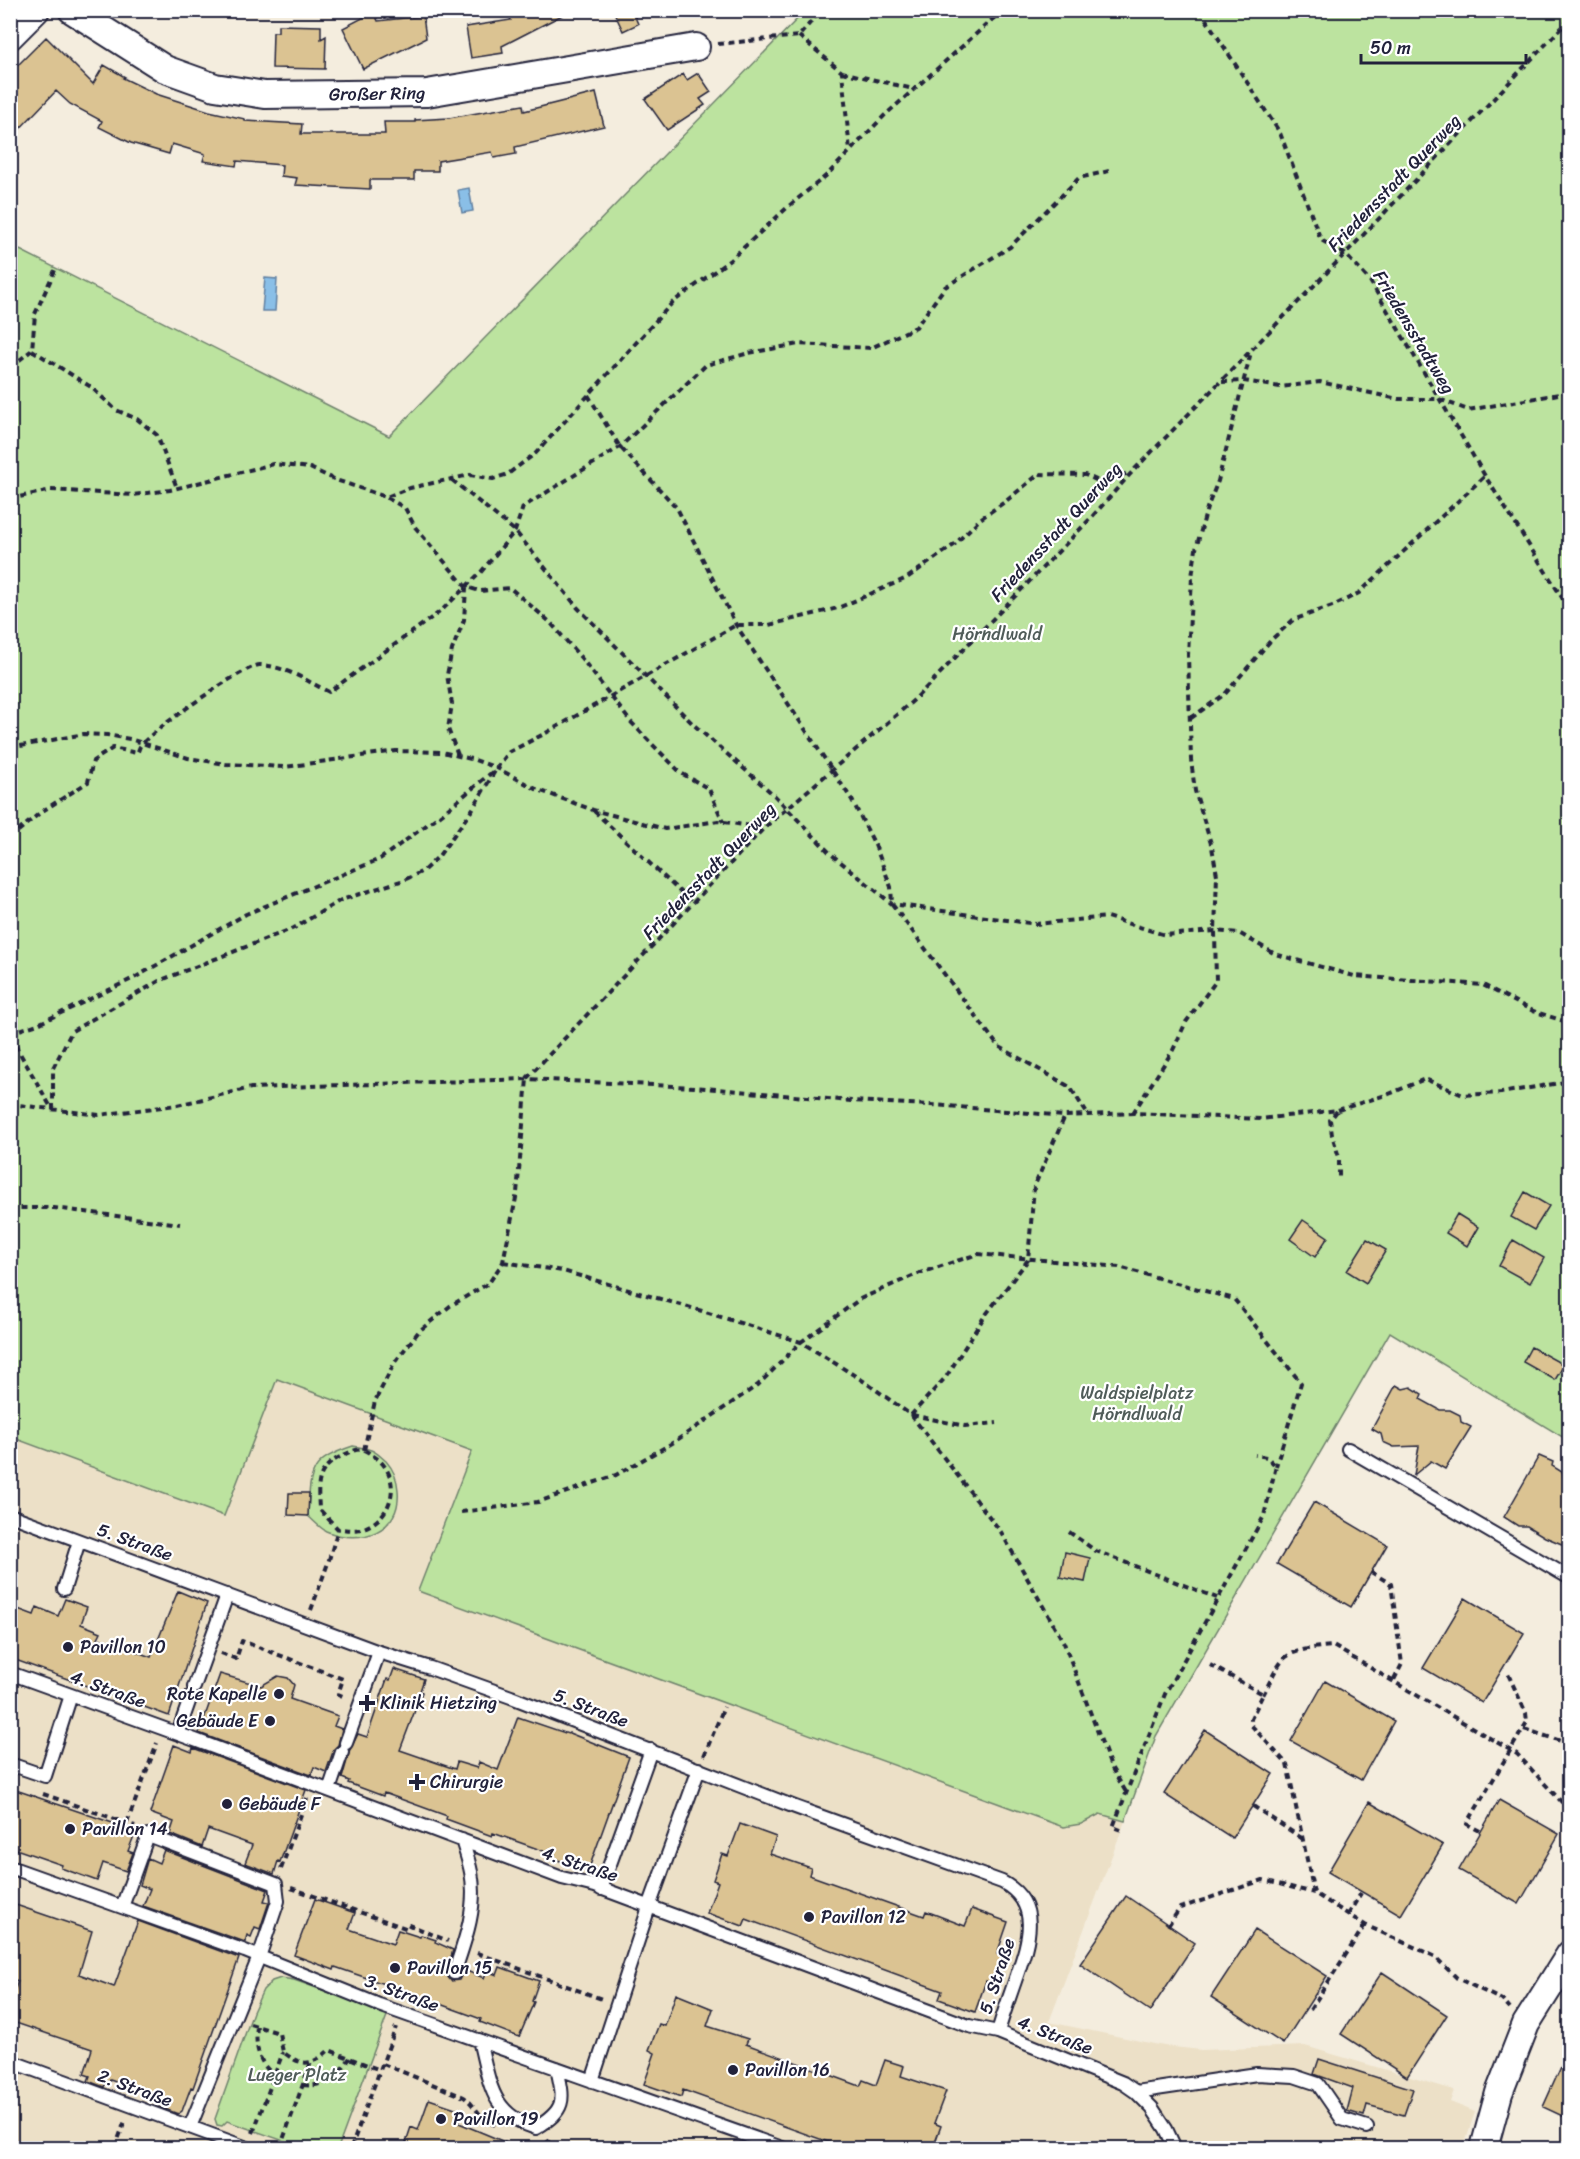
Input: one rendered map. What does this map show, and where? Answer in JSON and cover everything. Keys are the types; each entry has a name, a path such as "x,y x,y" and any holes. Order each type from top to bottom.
{"street":[{"path":"10,36 36,10"},
{"name":"Großer Ring","path":"72,10 165,69 215,87 265,95 427,93 696,47"},
{"path":"1484,2148 1499,2093 1526,2024 1569,1954"}],"lane":[{"path":"1348,1449 1569,1578"},
{"name":"5. Straße","path":"10,1515 379,1652 471,1682 795,1807 990,1877 1013,1888 1026,1908 1028,1937 998,2032"},
{"path":"64,1589 79,1541"},
{"path":"178,1733 226,1595"},
{"path":"328,1790 379,1652"},
{"name":"4. Straße","path":"10,1672 562,1878 601,1889 969,2026 998,2032 1111,2077 1136,2092 1160,2119 1175,2148"},
{"path":"10,1764 45,1776 71,1695"},
{"path":"601,1889 651,1750"},
{"path":"592,2081 699,1769"},
{"path":"122,1907 148,1835 276,1884 278,1901 259,1956 190,2127"},
{"path":"454,1973 470,1921 473,1896 471,1873 462,1840"},
{"name":"3. Straße","path":"10,1867 259,1956 402,2013 782,2148"},
{"path":"479,2040 496,2101 520,2123 536,2128 555,2116 562,2101 557,2068"},
{"name":"2. Straße","path":"10,2061 190,2127 249,2143"},
{"path":"1136,2092 1257,2074 1294,2076 1318,2084 1342,2119 1367,2127"}],"path":[{"path":"696,47 799,36 821,10"},
{"path":"386,497 410,488 470,475 493,479 508,474 536,453 673,302 730,260 790,205 827,175 884,116 1003,10"},
{"name":"Friedensstadtweg","path":"1200,10 1280,134 1321,240 1345,254 1370,281 1485,476 1569,610"},
{"name":"Friedensstadt Querweg","path":"527,1079 764,828 915,699 1569,19"},
{"path":"799,36 842,72 913,89"},
{"path":"842,72 850,151"},
{"path":"10,838 41,812 88,782 93,761 113,748 137,753 141,744 234,676 257,664 282,669 329,692 441,611 481,572 515,531 523,507 620,447 706,365 749,353 800,344 871,348 916,327 945,287 1010,247 1079,178 1109,171"},
{"path":"10,365 32,350 35,314 56,268"},
{"path":"32,350 91,387 116,410 137,419 157,435 177,488"},
{"path":"1133,1113 1173,1050 1186,1022 1216,981 1217,875 1212,847 1195,791 1191,760 1188,655 1196,549 1207,508 1218,481 1251,351"},
{"path":"1221,382 1244,381 1280,387 1320,382 1398,399 1439,399 1468,410 1569,392"},
{"path":"588,395 620,447 677,508 736,625 852,800 875,845 891,887 892,904"},
{"path":"10,499 51,490 133,495 177,488 273,464 290,464 310,468 336,480 386,497 405,508 415,527 466,587 480,591 510,588 550,622 630,722 681,772 709,789 723,822"},
{"path":"53,1110 53,1068 72,1032 159,981 294,928 341,900 404,880 423,870 438,856 472,810 509,752 736,625 769,625 838,608 907,578 954,545 980,519 1039,474 1085,475 1103,483 1133,471"},
{"path":"1191,719 1225,694 1272,639 1293,620 1335,605 1359,593 1485,476"},
{"path":"452,480 515,531 578,608 694,725 788,808 831,854 892,904 998,1046 1070,1087 1089,1115"},
{"path":"458,756 448,729 452,704 447,675 452,650 465,620 466,587"},
{"path":"10,748 84,734 107,735 130,739 188,758 226,764 285,766 396,751 442,752 497,768 536,789 593,810 665,829 723,822 764,828"},
{"path":"53,1110 10,1034 38,1024 136,978 246,914 380,859 443,813 497,768"},
{"path":"593,810 693,904"},
{"path":"892,904 1036,924 1107,917 1165,935 1215,931 1239,933 1275,954 1354,976 1483,985 1533,1011 1569,1023"},
{"path":"10,1104 99,1115 177,1105 250,1088 527,1079 694,1087 1065,1116 1133,1113 1261,1119 1338,1110 1389,1094 1425,1079 1463,1095 1501,1093 1564,1082 1569,1074"},
{"path":"364,1450 375,1401 395,1362 419,1331 450,1306 489,1283 503,1262 517,1193 527,1079"},
{"path":"1338,1110 1330,1120 1332,1136 1339,1157 1338,1181"},
{"path":"911,1415 946,1377 984,1317 1028,1260 1034,1187 1065,1116"},
{"path":"10,1208 54,1208 180,1224"},
{"path":"461,1512 538,1502 616,1475 674,1442 758,1385 801,1342 860,1299 916,1274 978,1254 1119,1267 1234,1299 1300,1383 1264,1516 1165,1694 1113,1827 1122,1830"},
{"path":"503,1262 564,1271 801,1342 865,1382 911,1415 1001,1532 1064,1643 1111,1767 1126,1792"},
{"path":"911,1415 965,1426 998,1423"},
{"path":"364,1450 380,1460 391,1475 392,1499 379,1520 359,1529 338,1529 319,1509 318,1482 330,1462 350,1451 364,1450"},
{"path":"1255,1455 1266,1457 1276,1466"},
{"path":"306,1624 338,1529"},
{"path":"1069,1532 1096,1551 1217,1598"},
{"path":"1371,1572 1391,1584 1402,1664 1393,1682"},
{"path":"208,1648 236,1659 242,1641 344,1679 338,1694 360,1702"},
{"path":"1314,1893 1287,1764 1251,1725 1255,1708 1283,1659 1293,1654 1333,1646 1511,1751 1530,1768 1569,1811"},
{"path":"1210,1665 1263,1694"},
{"path":"1480,1831 1467,1824 1527,1722 1526,1713 1508,1674"},
{"path":"699,1769 724,1707"},
{"path":"128,1823 162,1728"},
{"path":"1524,1728 1569,1744"},
{"path":"45,1776 39,1793 128,1823 148,1835"},
{"path":"312,1784 276,1884 408,1929 410,1925 617,2005"},
{"path":"1253,1806 1303,1840"},
{"path":"1168,1926 1180,1908 1263,1880 1314,1893 1365,1926 1434,1956 1457,1978 1502,2000 1526,2024"},
{"path":"1348,1915 1361,1893"},
{"path":"1310,2010 1365,1926"},
{"path":"351,2148 402,2013"},
{"path":"234,2018 279,2033 283,2052 249,2143"},
{"path":"257,2026 258,2051 264,2067 274,2074"},
{"path":"283,2052 296,2062 311,2062 320,2059 329,2050 380,2070"},
{"path":"303,2085 320,2085 333,2079 350,2058"},
{"path":"280,2148 311,2062"},
{"path":"382,2064 464,2097 473,2104 485,2121 498,2127 509,2114"},
{"path":"114,2148 131,2105"}],"shaded area":[{"name":"Klinik Hietzing","path":"277,1379 473,1451 418,1591 1063,1827 1081,1824 1100,1814 1125,1821 1049,2022 1164,2046 1201,2050 1305,2046 1454,2090 1450,2102 1475,2112 1463,2148 11,2148 10,1437 224,1516"}],"green space":[{"name":"Hörndlwald","path":"805,11 1569,11 1569,1441 1390,1332 1156,1736 1125,1821 1100,1814 1081,1824 1063,1827 418,1591 472,1451 277,1379 224,1516 11,1437 10,245 389,436"},
{"path":"353,1446 373,1451 386,1461 395,1474 398,1490 393,1516 386,1525 365,1536 352,1537 326,1531 308,1516 311,1478 314,1470 327,1457"},
{"name":"Lueger Platz","path":"281,1978 294,1980 388,2013 338,2148 304,2148 227,2121 222,2126 217,2125 215,2119 253,2012 263,1990 272,1981"}],"water":[{"path":"469,188 473,211 462,213 458,190"},
{"path":"265,278 277,279 275,311 262,311"}],"building":[{"path":"506,10 572,10 502,46 503,53 471,58 466,27 511,20"},
{"path":"613,10 632,10 638,24 623,31"},
{"path":"374,12 378,21 423,16 426,38 363,69 343,28"},
{"path":"278,25 321,26 321,39 326,36 325,69 272,68 273,32 278,32"},
{"path":"46,37 93,84 104,65 125,77 123,78 156,94 209,111 245,119 245,121 302,124 301,134 385,134 384,122 415,122 415,120 449,118 523,105 524,111 596,93 604,126 515,147 516,154 494,158 492,152 438,161 438,171 414,171 414,180 370,180 370,189 295,185 297,178 281,176 282,165 237,161 236,166 203,161 205,154 172,144 169,154 131,143 99,127 102,121 70,104 56,91 10,139 10,73"},
{"path":"698,73 711,92 700,99 705,105 667,130 645,99 683,74 687,80"},
{"path":"1525,1192 1549,1206 1534,1230 1511,1217"},
{"path":"1457,1214 1478,1227 1467,1246 1446,1233"},
{"path":"1303,1220 1328,1237 1315,1257 1290,1239"},
{"path":"1367,1239 1386,1250 1366,1283 1347,1271"},
{"path":"1513,1240 1544,1258 1530,1283 1499,1266"},
{"path":"1531,1347 1564,1365 1555,1380 1523,1362"},
{"path":"1396,1385 1403,1389 1411,1387 1422,1394 1420,1399 1440,1410 1450,1410 1460,1415 1461,1422 1471,1427 1445,1469 1431,1461 1414,1475 1419,1446 1394,1447 1383,1442 1381,1434 1372,1429"},
{"path":"1539,1456 1553,1462 1552,1466 1562,1472 1564,1479 1569,1483 1569,1547 1527,1526 1518,1526 1504,1517"},
{"path":"289,1493 309,1493 308,1516 288,1515"},
{"path":"1314,1502 1387,1545 1351,1607 1277,1564"},
{"path":"1065,1552 1090,1558 1085,1582 1060,1577"},
{"name":"Pavillon 10","path":"178,1591 207,1603 169,1716 10,1658 10,1606 34,1615 37,1607 58,1616 65,1599 87,1607 81,1624 101,1632 98,1638 151,1657"},
{"path":"1465,1598 1524,1633 1482,1703 1423,1668"},
{"path":"394,1669 424,1679 420,1691 422,1692 400,1750 455,1769 457,1762 477,1768 479,1762 498,1770 518,1717 569,1733 629,1757 588,1871 555,1859 555,1855 493,1833 492,1836 446,1819 447,1816 384,1793 383,1796 348,1783 349,1781 342,1778 350,1750 358,1734 367,1737 387,1679 390,1680"},
{"name":"Gebäude E","path":"220,1674 261,1686 278,1676 288,1678 294,1685 290,1699 338,1716 334,1726 342,1729 338,1745 334,1749 326,1772 314,1767 311,1775 199,1733"},
{"path":"1325,1681 1394,1721 1361,1780 1291,1741"},
{"path":"1205,1730 1273,1774 1232,1838 1164,1794"},
{"name":"Gebäude F","path":"174,1745 192,1752 193,1748 306,1790 274,1874 245,1863 252,1845 208,1829 202,1847 170,1834 174,1822 150,1813"},
{"name":"Pavillon 14","path":"10,1788 136,1831 128,1851 133,1853 126,1871 103,1863 97,1881 61,1868 62,1865 10,1847"},
{"path":"1499,1800 1559,1834 1519,1904 1459,1870"},
{"path":"1369,1802 1443,1845 1401,1915 1328,1872"},
{"name":"Pavillon 12","path":"740,1824 776,1837 770,1854 811,1868 809,1875 924,1916 926,1911 965,1926 972,1909 1008,1922 997,1954 1003,1956 993,1984 986,1981 975,2012 939,1999 942,1991 746,1919 743,1926 707,1913 718,1882 713,1880 722,1854 728,1856"},
{"path":"164,1850 268,1890 264,1901 269,1902 260,1929 255,1927 251,1937 247,1935 245,1942 143,1906 150,1889 140,1885 148,1858 159,1863"},
{"path":"1126,1896 1195,1943 1150,2011 1080,1964"},
{"name":"Pavillon 15","path":"315,1899 355,1913 349,1929 393,1944 398,1930 436,1940 435,1942 453,1950 446,1974 451,1981 459,1980 464,1970 484,1978 487,1971 497,1975 500,1967 539,1981 532,2001 534,2002 519,2037 480,2022 481,2019 426,1999 425,2002 389,1990 390,1986 335,1967 334,1970 294,1955"},
{"path":"10,1903 92,1931 79,1974 114,1987 138,1921 239,1958 193,2088 191,2087 182,2111 178,2114 157,2106 159,2097 110,2080 104,2087 88,2081 90,2076 84,2074 92,2049 10,2021 10,2002 18,1981 10,1978"},
{"path":"1255,1930 1327,1976 1283,2044 1211,1997"},
{"path":"1382,1972 1447,2015 1407,2077 1341,2034"},
{"name":"Pavillon 16","path":"676,1994 713,2009 707,2026 748,2039 746,2044 860,2086 863,2080 876,2085 885,2060 904,2066 901,2076 946,2091 934,2123 941,2126 933,2148 845,2148 683,2090 681,2097 644,2084 655,2053 649,2050 659,2024 665,2026"},
{"path":"1569,2049 1569,2119 1543,2107"},
{"path":"1319,2059 1413,2089 1404,2115 1367,2105 1364,2116 1347,2111 1353,2088 1314,2074"},
{"name":"Pavillon 19","path":"429,2099 464,2111 459,2123 519,2148 404,2148 411,2127 418,2130"}],"place":[{"name":"Pavillon 10","path":"68,1647"},
{"name":"Rote Kapelle","path":"279,1694"},
{"name":"Klinik Hietzing","path":"367,1703"},
{"name":"Gebäude E","path":"270,1721"},
{"name":"Chirurgie","path":"417,1782"},
{"name":"Gebäude F","path":"227,1804"},
{"name":"Pavillon 14","path":"70,1829"},
{"name":"Pavillon 12","path":"809,1917"},
{"name":"Pavillon 15","path":"395,1968"},
{"name":"Pavillon 16","path":"733,2070"},
{"name":"Pavillon 19","path":"441,2119"}],"park label":[{"name":"Waldspielplatz Hörndlwald","path":"1137,1403"}]}
